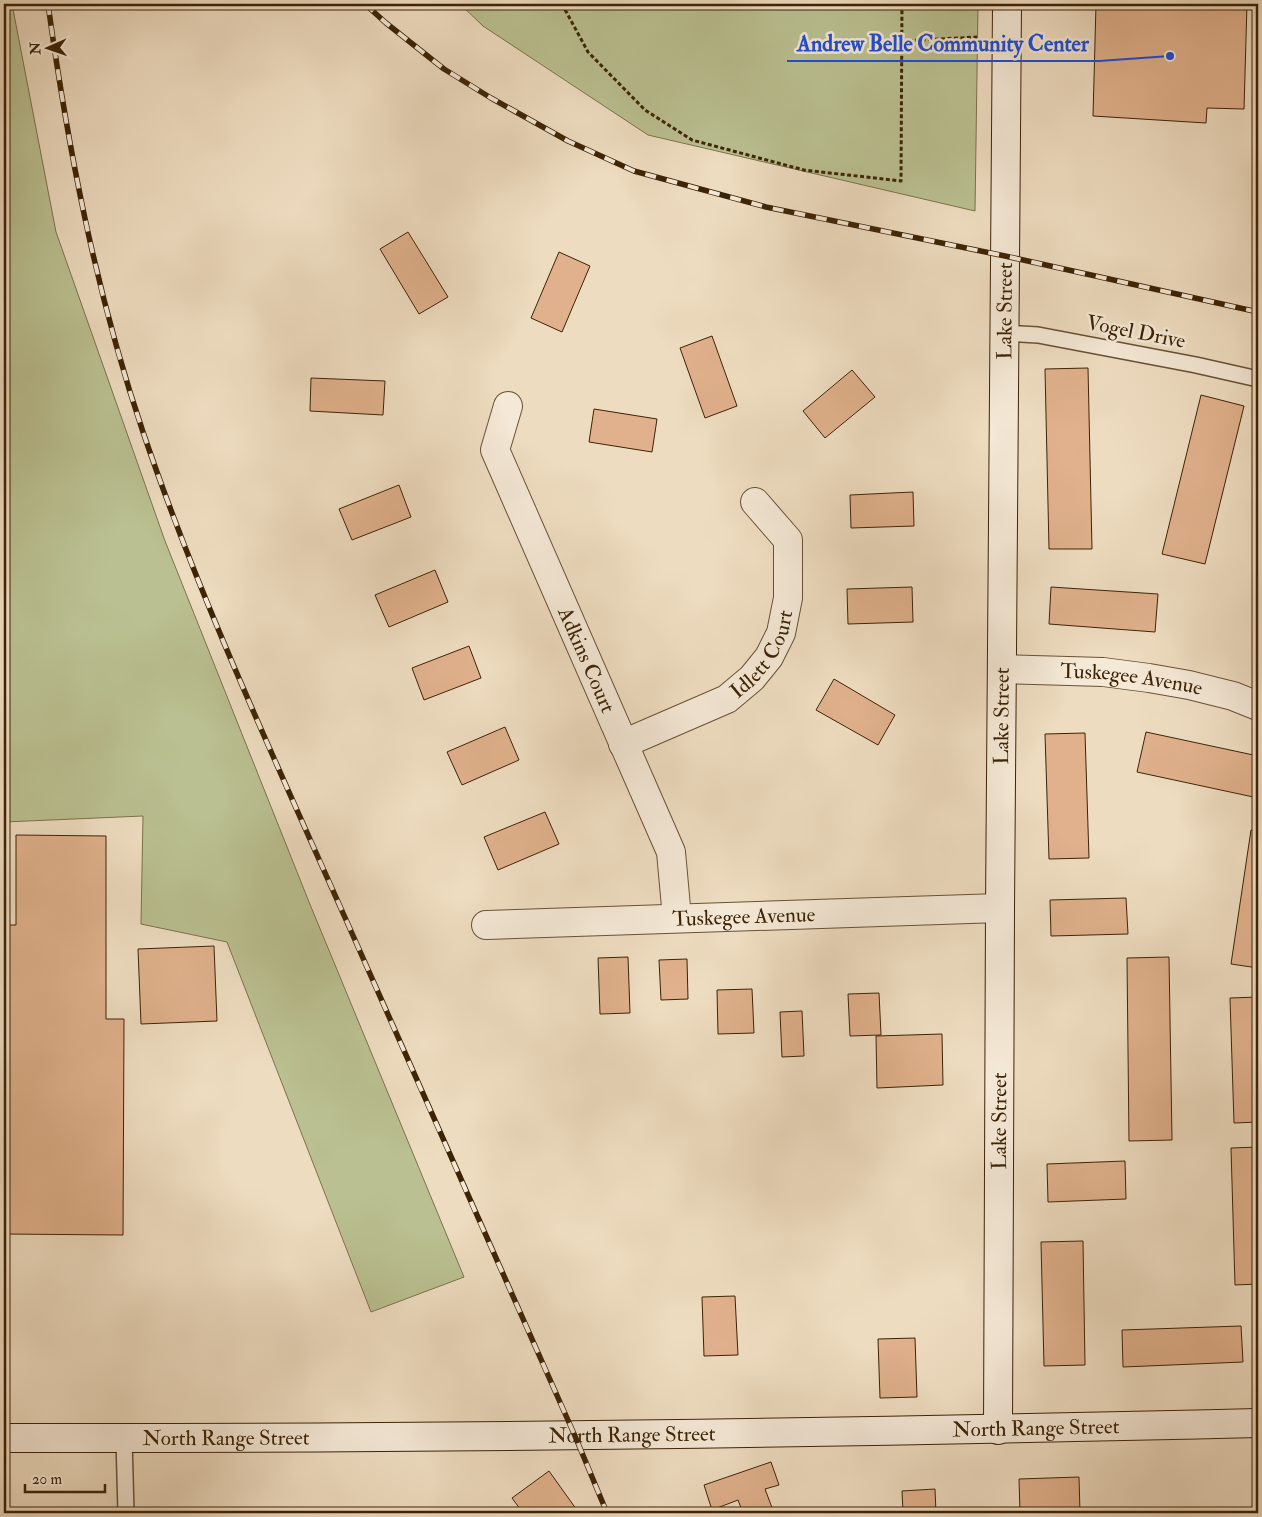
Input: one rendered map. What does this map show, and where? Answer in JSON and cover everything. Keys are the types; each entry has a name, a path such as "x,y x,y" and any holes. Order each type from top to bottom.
{"street":[{"name":"Lake Street","path":"998,1430 1006,4"},
{"name":"Adkins Court","path":"508,406 495,450 671,852 677,918"},
{"name":"Idlett Court","path":"623,744 727,699 752,678 769,657 781,633 788,598 788,540 755,502"},
{"name":"Tuskegee Avenue","path":"1002,669 1103,672 1140,677 1189,685 1233,696 1258,706"},
{"name":"Tuskegee Avenue","path":"486,925 1000,908"},
{"name":"North Range Street","path":"4,1438 575,1436 998,1430 1258,1423"}],"lane":[{"name":"Vogel Drive","path":"1004,333 1038,335 1196,365 1258,379"},
{"path":"124,1439 126,1513"}],"path":[{"path":"562,4 588,52 645,110 692,140 804,170 901,181 902,4"},
{"path":"902,41 977,37"}],"green space":[{"path":"4,4 12,4 56,232 165,541 309,902 464,1277 371,1312 227,942 141,924 143,816 4,822"},
{"path":"460,4 978,4 975,211 648,135 483,26"}],"building":[{"path":"1096,4 1247,4 1244,109 1207,108 1206,123 1093,116"},
{"path":"408,232 448,297 419,314 380,249"},
{"path":"559,252 590,266 562,332 531,318"},
{"path":"712,336 737,406 705,418 680,348"},
{"path":"1088,368 1092,549 1049,549 1045,369"},
{"path":"852,370 875,397 825,438 803,411"},
{"path":"311,378 385,381 383,415 310,411"},
{"path":"1201,395 1244,406 1205,564 1162,554"},
{"path":"594,409 657,419 652,452 589,442"},
{"path":"399,485 411,517 352,540 339,509"},
{"path":"913,492 914,526 851,528 850,495"},
{"path":"435,570 448,602 389,627 375,595"},
{"path":"912,587 913,622 848,624 847,589"},
{"path":"1051,587 1158,594 1155,632 1049,624"},
{"path":"469,646 481,678 424,700 412,668"},
{"path":"834,679 895,715 878,745 816,710"},
{"path":"505,727 519,760 462,785 447,752"},
{"path":"1146,732 1258,756 1258,798 1137,772"},
{"path":"1085,733 1089,858 1049,859 1045,734"},
{"path":"545,812 559,844 498,870 484,837"},
{"path":"1251,830 1258,831 1258,968 1231,964"},
{"path":"16,835 106,836 106,1019 124,1019 123,1235 4,1234 4,925 16,925"},
{"path":"1126,898 1128,934 1051,936 1050,900"},
{"path":"214,946 217,1021 141,1024 138,949"},
{"path":"628,957 630,1013 600,1014 598,958"},
{"path":"1169,957 1172,1140 1129,1141 1127,958"},
{"path":"687,959 688,999 661,1000 659,960"},
{"path":"752,989 754,1033 718,1034 717,990"},
{"path":"879,993 881,1035 850,1036 848,994"},
{"path":"1258,997 1258,1122 1234,1123 1230,998"},
{"path":"802,1011 804,1056 782,1057 780,1012"},
{"path":"942,1034 943,1085 877,1088 876,1036"},
{"path":"1258,1147 1258,1284 1235,1285 1231,1148"},
{"path":"1125,1161 1126,1199 1048,1202 1047,1164"},
{"path":"1083,1241 1085,1365 1044,1366 1041,1242"},
{"path":"735,1296 738,1355 704,1356 702,1297"},
{"path":"1241,1326 1243,1362 1123,1367 1122,1330"},
{"path":"915,1338 917,1397 880,1398 878,1339"},
{"path":"771,1462 779,1485 765,1489 774,1513 743,1513 738,1500 712,1510 704,1485"},
{"path":"549,1471 579,1513 523,1513 512,1498"},
{"path":"1079,1477 1080,1513 1020,1513 1019,1479"},
{"path":"935,1489 936,1513 903,1513 902,1491"}],"railway":[{"path":"48,4 74,166 85,220 126,380 165,495 239,679 575,1436 607,1513"},
{"path":"365,4 444,69 568,141 634,171 766,207 1005,256 1258,312"}],"place":[{"name":"Andrew Belle Community Center","path":"1170,56"}]}
